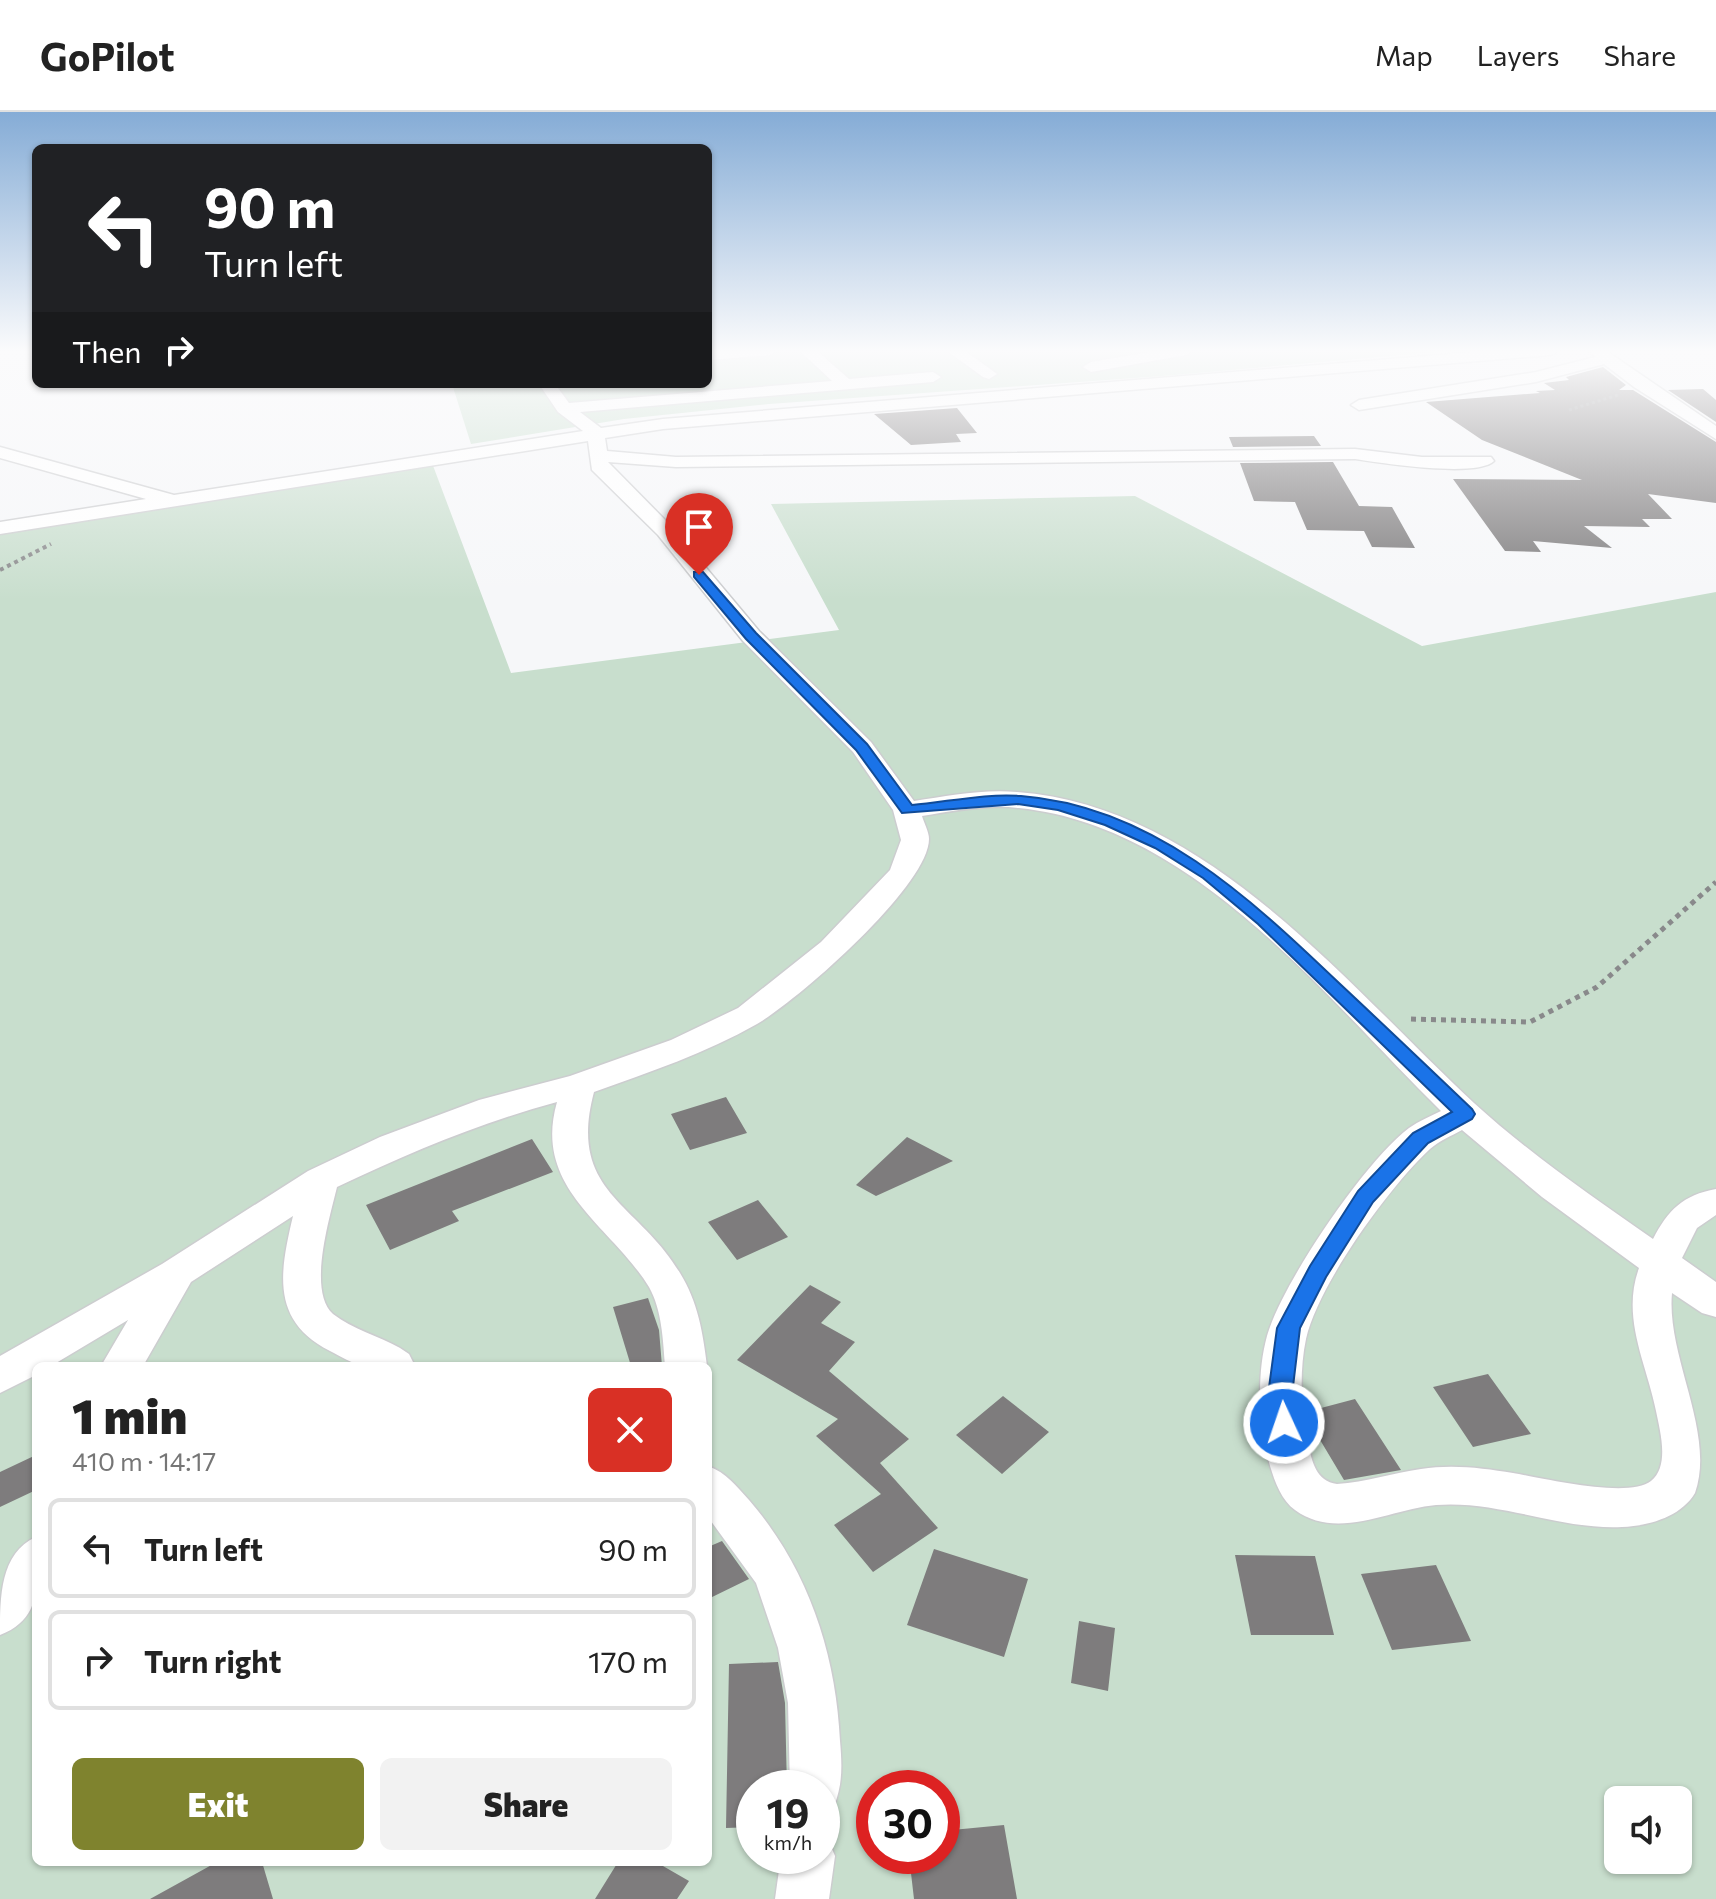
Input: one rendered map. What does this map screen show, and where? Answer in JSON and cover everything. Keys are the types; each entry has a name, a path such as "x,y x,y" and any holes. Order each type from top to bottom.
{"street":[{"path":"0,1376 177,1272 321,1180 393,1146 491,1108 579,1085 719,1032 749,1015 832,949 904,872 915,840 907,810 862,747 751,636 665,531 599,466 596,445 586,433"},
{"path":"0,528 596,445 655,433"},
{"path":"596,445 676,462 1355,454 1422,463 1485,461"},
{"path":"0,452 178,502"},
{"path":"907,810 1018,800 1060,806 1111,822 1160,844 1209,875 1264,921 1465,1114 1544,1179 1716,1302"},
{"path":"579,1085 568,1112 568,1139 578,1173 595,1202 661,1275 681,1318 686,1362"},
{"path":"1465,1114 1421,1138 1365,1196 1288,1328 1280,1395 1287,1451 1295,1481 1311,1498 1336,1504 1432,1486 1485,1487 1541,1499 1618,1507 1647,1504 1668,1495 1682,1473 1683,1449 1677,1401 1662,1367 1651,1315 1651,1288 1680,1222 1692,1210 1716,1202"},
{"path":"321,1180 302,1271 302,1301 316,1323 387,1362"},
{"path":"124,1362 177,1272"},
{"path":"712,1490 771,1567 809,1665 815,1770"},
{"path":"0,1613 32,1565"},
{"path":"802,1899 805,1874"}],"path":[{"path":"1366,1017 1530,1022 1597,987 1716,882"}],"green space":[{"path":"468,433 536,433 471,444"},
{"path":"432,463 511,673 839,630 771,504 1135,496 1422,646 1716,592 1716,1899 0,1899 0,528"}],"building":[{"path":"897,433 969,433 956,434 961,442 911,445"},
{"path":"1472,433 1702,433 1716,442 1716,503 1648,494 1672,519 1642,519 1650,527 1584,526 1612,548 1533,541 1541,552 1505,551 1453,479 1582,480"},
{"path":"1314,436 1321,446 1233,447 1229,437"},
{"path":"1333,462 1359,506 1392,507 1415,548 1372,547 1364,531 1307,530 1295,502 1254,501 1240,463"},
{"path":"726,1097 747,1133 690,1150 671,1114"},
{"path":"907,1137 953,1161 876,1196 856,1185"},
{"path":"532,1139 553,1172 452,1211 459,1221 390,1250 366,1205"},
{"path":"758,1200 788,1237 737,1260 708,1222"},
{"path":"810,1285 841,1302 821,1323 855,1342 829,1371 909,1439 880,1463 938,1528 873,1572 834,1525 881,1494 816,1436 838,1419 737,1360"},
{"path":"648,1298 659,1330 662,1362 630,1362 613,1307"},
{"path":"1488,1374 1531,1434 1473,1447 1433,1387"},
{"path":"1003,1396 1049,1432 1002,1474 956,1435"},
{"path":"1355,1399 1401,1470 1344,1480 1306,1412"},
{"path":"32,1457 32,1492 0,1507 0,1472"},
{"path":"722,1541 749,1579 712,1597 712,1545"},
{"path":"934,1549 1028,1579 1004,1657 907,1625"},
{"path":"1235,1555 1315,1556 1334,1635 1251,1635"},
{"path":"1436,1565 1471,1641 1392,1650 1361,1574"},
{"path":"1079,1621 1115,1628 1108,1691 1071,1683"},
{"path":"778,1662 785,1703 787,1770 736,1770 736,1828 726,1828 729,1664"},
{"path":"1004,1825 1017,1899 914,1899 911,1874 960,1874 960,1829"},
{"path":"210,1866 263,1866 273,1899 150,1899"},
{"path":"616,1866 663,1866 689,1881 677,1899 595,1899"}],"route":[{"path":"699,575 751,636 862,747 907,810 978,801 1018,800 1060,806 1111,822 1160,844 1209,875 1264,921 1330,981 1465,1114 1421,1138 1365,1196 1318,1272 1288,1328 1280,1395 1284,1423"}]}
